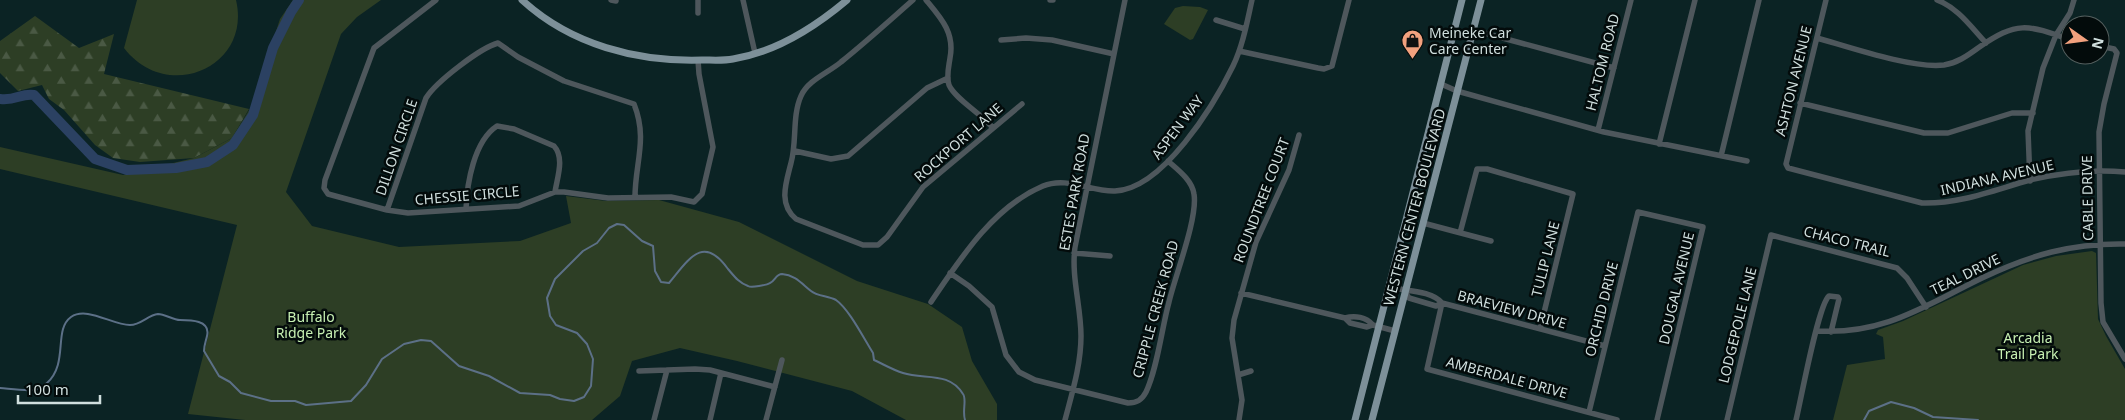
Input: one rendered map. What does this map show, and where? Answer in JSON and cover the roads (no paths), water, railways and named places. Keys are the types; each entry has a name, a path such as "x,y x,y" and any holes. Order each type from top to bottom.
{"main road":[{"path":"522,0 530,8 571,34 608,49 646,58 673,61 732,59 755,53 787,41 813,27 847,0"},
{"name":"WESTERN CENTER BOULEVARD","path":"1355,420 1376,326 1388,288 1462,0"},
{"name":"WESTERN CENTER BOULEVARD","path":"1372,420 1480,0"}],"street":[{"name":"CHESSIE CIRCLE","path":"436,0 374,48 325,180 324,188 328,194 387,210 408,213 519,206 555,192 571,192 608,198 670,197 694,202 702,194 713,147 698,60"},
{"path":"698,0 698,13"},
{"path":"743,0 755,53"},
{"name":"ROCKPORT LANE","path":"913,0 839,64 808,86 798,102 794,151 784,198 787,209 796,219 863,245 873,246 883,241 888,237 923,187 1022,104"},
{"path":"926,0 945,23 950,33 952,50 948,78 954,92 976,110 993,128"},
{"name":"ESTES PARK ROAD","path":"1065,420 1073,390 1081,336 1074,275 1074,253 1125,0"},
{"name":"ASPEN WAY","path":"931,302 963,255 997,218 1022,198 1046,185 1067,183 1114,191 1136,186 1154,175 1168,162 1198,124 1216,96 1239,51 1252,0"},
{"path":"1239,51 1324,69 1332,66 1349,0"},
{"name":"HALTOM ROAD","path":"1598,130 1631,0"},
{"path":"1659,144 1695,0"},
{"path":"1721,156 1759,0"},
{"name":"ASHTON AVENUE","path":"1788,168 1786,164 1826,0"},
{"path":"1936,0 1952,7 1986,43"},
{"path":"2030,180 2028,136 2043,68 2056,34 2070,13 2074,0"},
{"path":"1216,20 1245,29"},
{"path":"1817,38 1910,62 1933,65 1951,64 1963,59 2004,32 2021,27 2041,29 2060,36"},
{"path":"1473,30 1614,68"},
{"path":"1001,40 1026,38 1052,40 1114,54"},
{"name":"DILLON CIRCLE","path":"387,210 426,98 432,89 463,64 498,43 518,57 564,81 634,104 641,141 635,197"},
{"name":"CABLE DRIVE","path":"2110,47 2114,48 2117,53 2099,132 2101,303 2103,322 2125,359"},
{"path":"794,151 831,159 848,156 927,88 948,78"},
{"path":"1440,84 1457,91 1598,130 1747,161"},
{"path":"1800,103 1911,131 1935,134 1948,133 2012,113 2033,113"},
{"path":"466,209 467,188 480,147 488,132 497,126 514,129 554,146 558,150 560,158 555,192"},
{"name":"ROUNDTREE COURT","path":"1239,420 1242,400 1232,338 1234,320 1256,242 1289,170 1299,135"},
{"name":"CRIPPLE CREEK ROAD","path":"950,273 969,286 992,307 1006,354 1019,372 1035,380 1073,390 1128,403 1137,402 1147,390 1184,250 1194,196 1192,187 1168,162"},
{"name":"INDIANA AVENUE","path":"1788,168 1922,203 1958,201 2030,180 2098,171 2125,172"},
{"name":"TULIP LANE","path":"1460,233 1477,169 1487,169 1573,194 1540,329"},
{"name":"ORCHID DRIVE","path":"1589,412 1638,212"},
{"name":"DOUGAL AVENUE","path":"1638,212 1703,227 1657,420"},
{"path":"1423,222 1491,241"},
{"name":"CHACO TRAIL","path":"1771,235 1897,268 1907,278 1926,307"},
{"name":"LODGEPOLE LANE","path":"1727,420 1771,235"},
{"name":"TEAL DRIVE","path":"1817,331 1831,332 1881,326 1926,307 1982,278 2052,251 2083,245 2125,244"},
{"path":"1074,253 1110,256"},
{"name":"BRAEVIEW DRIVE","path":"1388,288 1405,292 1409,298 1436,306 1442,303 1605,346"},
{"path":"1241,293 1345,318 1350,323 1367,327 1376,326 1395,331"},
{"path":"1796,420 1826,297 1833,296 1839,300 1831,332"},
{"name":"AMBERDALE DRIVE","path":"1442,303 1427,369 1617,420"},
{"path":"766,420 782,360"},
{"path":"639,371 695,369 720,373 774,387"},
{"path":"654,420 667,370"},
{"path":"1238,375 1252,371"},
{"path":"710,420 720,373"}],"waterway":[{"path":"0,99 34,95 95,159 127,170 176,168 207,162 233,145 253,115 273,48 299,0"},
{"path":"0,388 34,390 47,383 54,375 58,366 61,338 66,323 77,314 92,315 130,325 158,314 177,320 194,321 203,324 207,331 204,351 219,376 230,382 241,393 271,401 295,401 306,405 351,401 366,385 382,359 404,344 421,340 431,341 459,366 489,376 520,393 550,395 574,401 584,397 591,386 593,359 587,344 577,333 556,325 550,316 547,298 555,279 583,251 597,243 609,228 617,224 624,225 642,241 653,246 655,271 661,282 669,283 690,259 704,252 711,253 719,259 737,279 750,287 766,285 782,274 798,280 813,293 836,300 846,310 856,325 873,353 874,360 903,373 943,379 957,387 964,396 965,420"},
{"path":"1864,420 1869,411 1891,402 1914,408 1933,417 1978,420"}],"place":[{"name":"Meineke Car Care Center","path":"1413,59"}],"park label":[{"name":"Buffalo Ridge Park","path":"311,324"},
{"name":"Arcadia Trail Park","path":"2028,346"}]}
